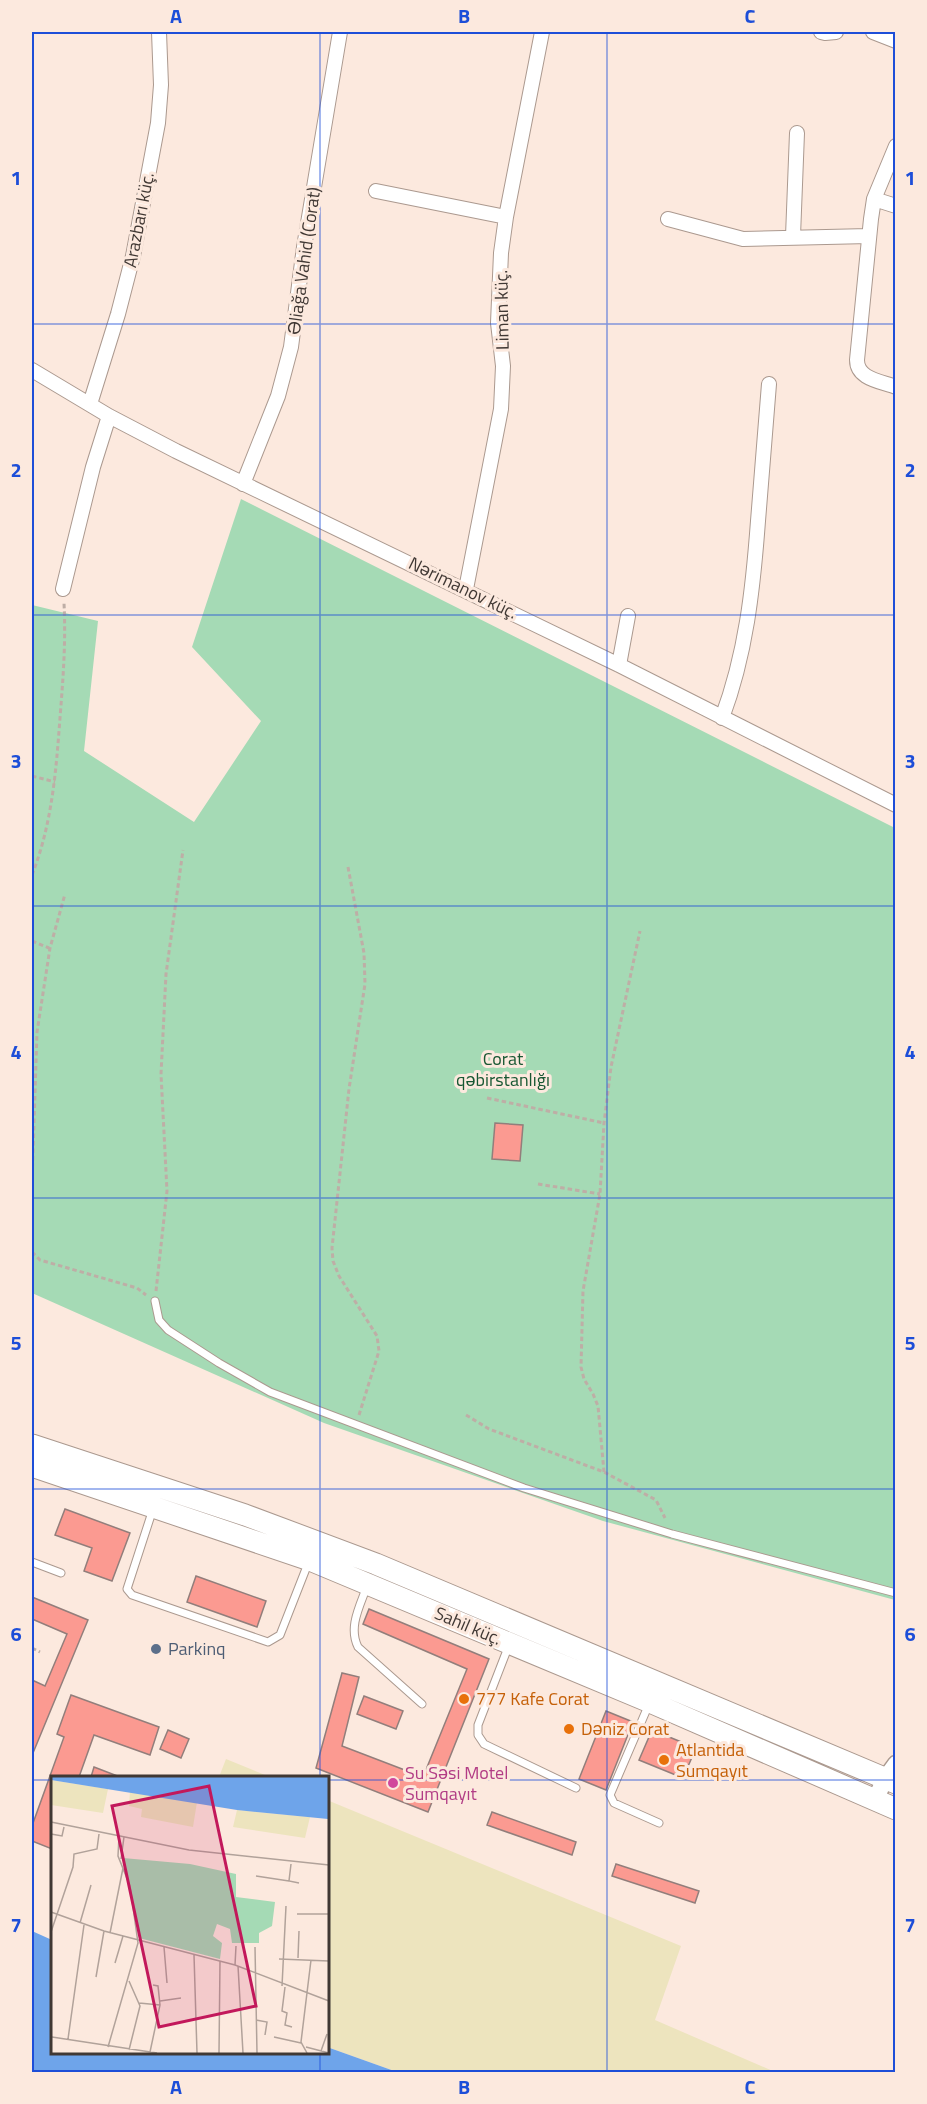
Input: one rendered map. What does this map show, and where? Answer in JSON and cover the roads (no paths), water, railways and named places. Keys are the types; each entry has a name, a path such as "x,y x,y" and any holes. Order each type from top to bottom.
{"main road":[{"name":"Sahil küç.","path":"32,1445 245,1515 366,1559 892,1776"},
{"name":"Sahil küç.","path":"32,1466 310,1560 650,1702 896,1809"}],"street":[{"name":"Arazbarı küç.","path":"90,404 133,256 158,123 161,86 159,32"},
{"name":"Əliağa Vahid (Corat)","path":"243,484 278,396 291,347 304,247 340,32"},
{"name":"Liman küç.","path":"466,590 502,400 503,366 498,322 501,253 506,217 543,32"},
{"path":"821,32 836,32"},
{"path":"873,32 896,41"},
{"path":"793,236 797,133"},
{"path":"896,146 874,199 857,368 862,374 896,387"},
{"path":"376,191 506,217"},
{"path":"874,199 896,206"},
{"path":"669,219 743,238 869,236"},
{"name":"Nərimanov küç.","path":"32,370 109,416 243,484 619,665 896,805"},
{"path":"722,718 742,655 752,595 769,384"},
{"path":"63,590 93,467 109,416"},
{"path":"619,665 628,616"},
{"path":"875,1800 892,1776"}],"lane":[{"path":"155,1301 159,1320 168,1330 219,1363 270,1392 356,1426 524,1488 672,1534 896,1593"},
{"path":"154,1506 127,1589 132,1595 268,1642 280,1635 310,1560"},
{"path":"32,1562 61,1573"},
{"path":"367,1583 353,1626 353,1637 358,1647 422,1704"},
{"path":"510,1643 478,1725 478,1735 484,1744 576,1788"},
{"path":"650,1702 610,1795 614,1803 658,1822"}],"water":[{"path":"32,1931 51,1940 51,2053 328,2053 328,2047 397,2072 32,2072"}],"place":[{"name":"Parkinq","path":"156,1649"},
{"name":"777 Kafe Corat","path":"464,1699"},
{"name":"Dəniz Corat","path":"569,1729"},
{"name":"Atlantida Sumqayıt","path":"664,1760"},
{"name":"Su Səsi Motel Sumqayıt","path":"393,1783"}],"park label":[{"name":"Corat qəbirstanlığı","path":"503,1069"}]}
